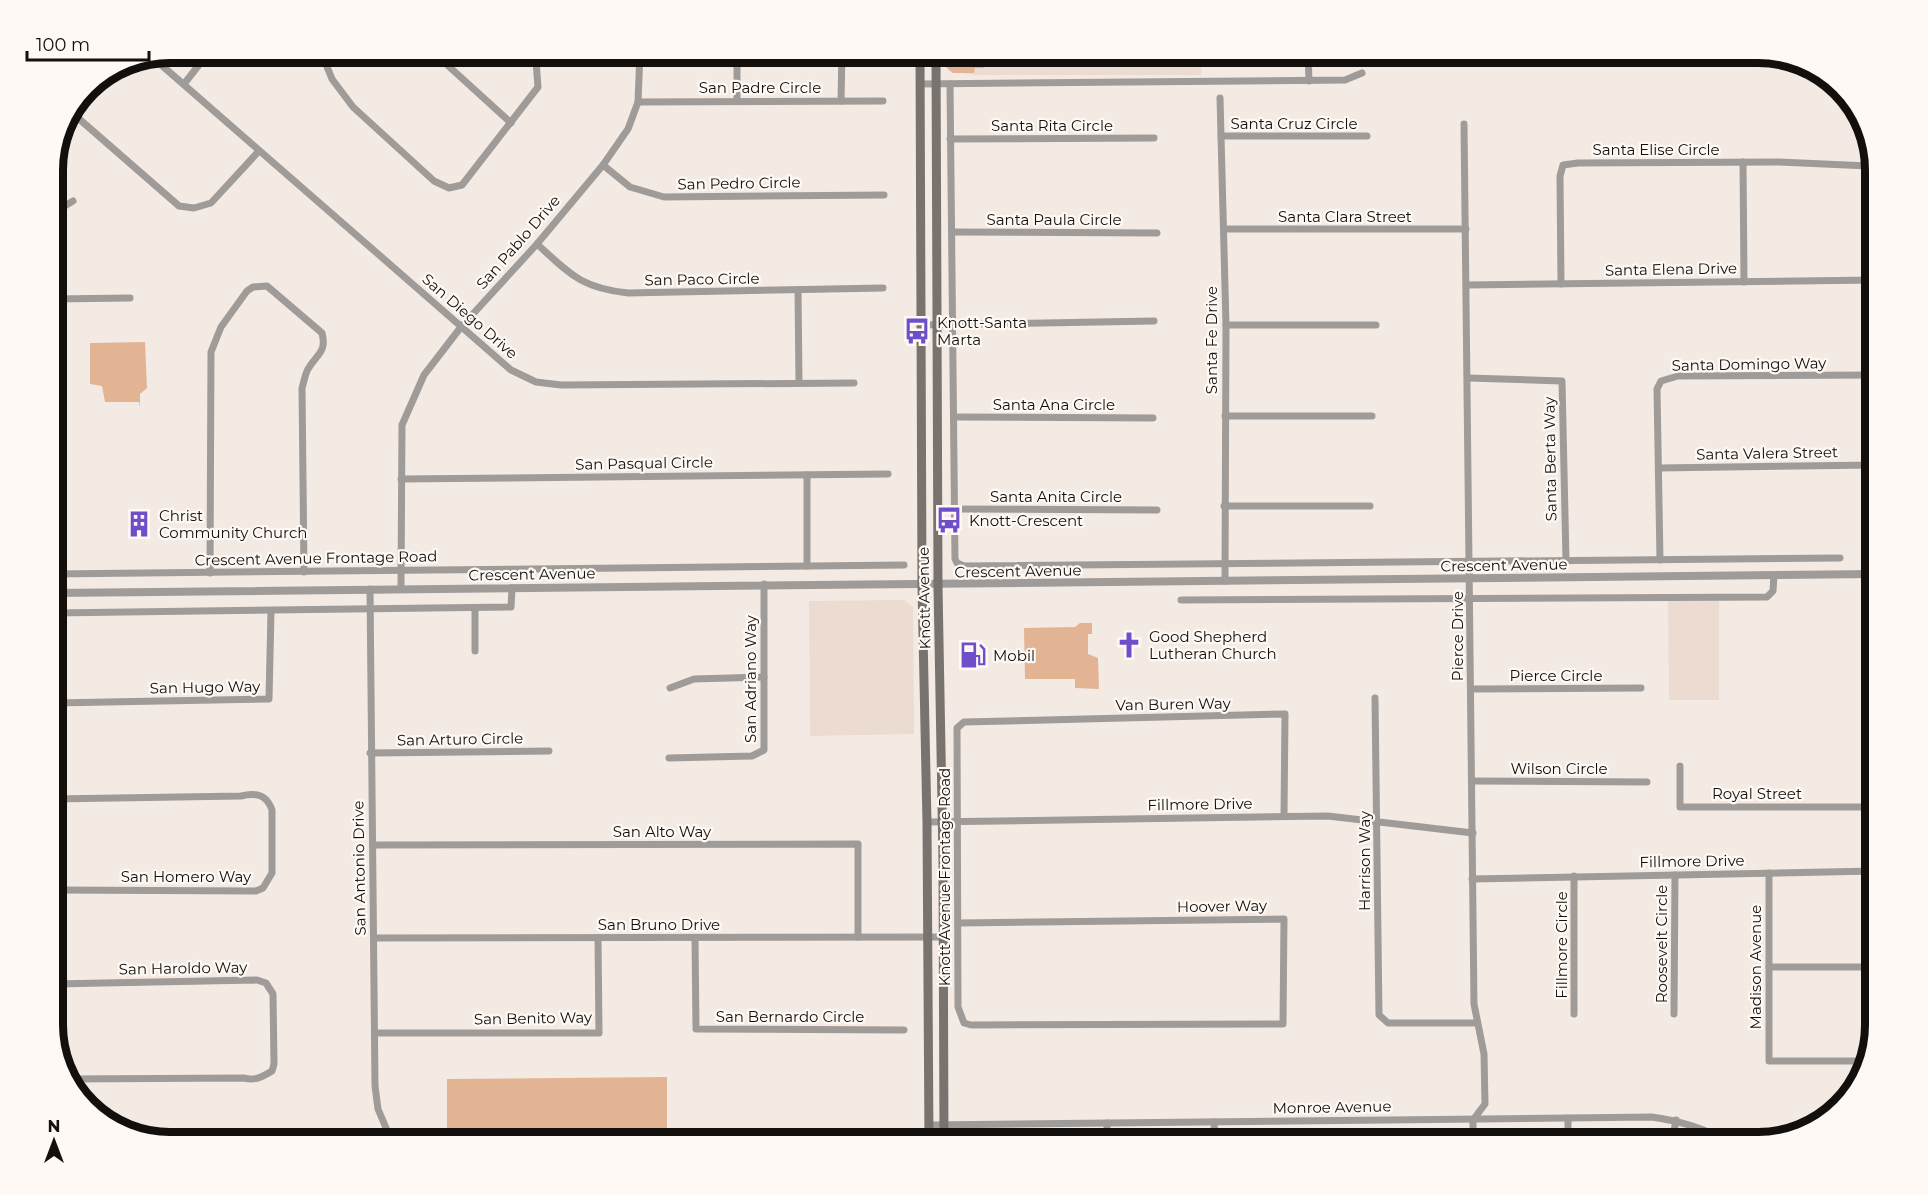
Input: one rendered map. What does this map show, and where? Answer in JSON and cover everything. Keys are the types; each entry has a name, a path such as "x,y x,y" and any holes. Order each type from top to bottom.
{"main road":[{"name":"Knott Avenue","path":"921,63 922,586 927,822 929,1132"},
{"name":"Knott Avenue","path":"936,63 938,586 944,937 944,1132"},
{"path":"925,728 940,728"}],"street":[{"name":"San Diego Drive","path":"160,63 511,370 536,382 561,385 854,383"},
{"path":"184,84 200,63"},
{"path":"325,63 332,79 353,107 434,181 449,188 462,185 538,87 536,63"},
{"path":"445,63 512,123"},
{"name":"San Pablo Drive","path":"401,588 402,425 424,375 461,327 537,244 603,165 628,129 638,102 640,63"},
{"path":"737,63 737,100"},
{"path":"841,101 842,63"},
{"path":"1308,63 1309,81"},
{"path":"921,84 1309,81 1345,80 1362,73"},
{"path":"950,84 955,417 954,509"},
{"name":"Santa Fe Drive","path":"1220,98 1226,325 1225,581"},
{"name":"San Padre Circle","path":"638,102 883,101"},
{"path":"77,117 179,206 194,208 211,203 259,151"},
{"name":"Pierce Drive","path":"1464,124 1471,597 1472,879 1476,1023 1484,1054 1485,1104 1473,1120 1473,1132"},
{"name":"Santa Cruz Circle","path":"1221,136 1367,136"},
{"name":"Santa Rita Circle","path":"950,140 1154,138"},
{"path":"1743,162 1744,282"},
{"name":"Santa Elise Circle","path":"1561,284 1560,176 1563,165 1743,162 1865,166"},
{"name":"San Pedro Circle","path":"603,165 630,187 664,197 884,195"},
{"path":"63,207 73,201"},
{"name":"Santa Clara Street","path":"1224,229 1466,229"},
{"name":"Santa Paula Circle","path":"952,232 1157,233"},
{"name":"San Paco Circle","path":"537,244 575,279 601,290 628,293 883,288"},
{"name":"Santa Elena Drive","path":"1467,285 1865,280"},
{"path":"210,573 211,352 228,315 247,291 261,285 267,286 322,333 324,342 324,350 308,369 302,388 304,572"},
{"path":"798,290 799,382"},
{"path":"63,299 130,298"},
{"path":"923,325 1154,321"},
{"path":"1226,325 1376,325"},
{"name":"Santa Domingo Way","path":"1660,560 1657,388 1661,381 1669,377 1865,375"},
{"name":"Santa Berta Way","path":"1468,378 1562,381 1566,560"},
{"path":"1225,416 1372,416"},
{"name":"Santa Ana Circle","path":"955,417 1153,418"},
{"name":"Santa Valera Street","path":"1659,468 1865,465"},
{"name":"San Pasqual Circle","path":"401,479 888,474"},
{"path":"807,475 807,566"},
{"path":"1224,506 1370,506"},
{"name":"Crescent Avenue","path":"954,509 955,559 957,564 964,566 1840,558"},
{"name":"Santa Anita Circle","path":"954,509 1157,510"},
{"name":"Crescent Avenue Frontage Road","path":"63,574 904,565"},
{"name":"Crescent Avenue","path":"63,593 764,584 938,586 1865,574"},
{"path":"1180,600 1767,597 1773,591 1774,575"},
{"name":"San Adriano Way","path":"669,758 752,756 764,750 764,584"},
{"path":"63,613 475,609 511,607 512,588"},
{"name":"San Antonio Drive","path":"370,589 370,753 378,1109 387,1132"},
{"path":"475,609 475,651"},
{"name":"San Hugo Way","path":"63,703 269,699 271,610"},
{"path":"670,688 694,679 764,677"},
{"name":"Pierce Circle","path":"1471,688 1641,688"},
{"name":"Harrison Way","path":"1375,698 1378,1011 1383,1023 1476,1023"},
{"name":"Van Buren Way","path":"960,724 1285,714 1284,816"},
{"name":"Knott Avenue Frontage Road","path":"960,724 957,728 958,1007 960,1018 971,1025"},
{"name":"San Arturo Circle","path":"370,753 549,751"},
{"name":"Royal Street","path":"1680,766 1680,807 1865,807"},
{"name":"Wilson Circle","path":"1472,781 1647,782"},
{"name":"San Homero Way","path":"63,799 250,794 260,795 269,802 272,810 272,873 263,888 256,891 63,890"},
{"name":"Fillmore Drive","path":"927,822 1328,816 1473,833"},
{"name":"San Alto Way","path":"373,845 858,843 858,937"},
{"name":"Fillmore Drive","path":"1472,879 1865,871"},
{"name":"Madison Avenue","path":"1769,873 1769,1061 1859,1061"},
{"name":"Roosevelt Circle","path":"1674,1014 1675,875"},
{"name":"Fillmore Circle","path":"1574,876 1574,1014"},
{"name":"Hoover Way","path":"959,923 1284,919 1283,1024 971,1025"},
{"name":"San Bruno Drive","path":"374,938 944,937"},
{"name":"San Benito Way","path":"376,1033 599,1033 598,938"},
{"name":"San Bernardo Circle","path":"695,938 696,1029 904,1030"},
{"path":"1769,967 1865,967"},
{"name":"San Haroldo Way","path":"63,984 256,980 266,982 273,994 274,1064 272,1071 261,1077 252,1080 244,1078 78,1078"},
{"name":"Monroe Avenue","path":"929,1125 1652,1117 1676,1120 1710,1132"},
{"path":"1568,1118 1568,1132"},
{"path":"1674,1132 1676,1120"},
{"path":"1214,1122 1214,1132"},
{"path":"1107,1123 1107,1132"}],"shaded area":[{"path":"946,63 958,63 958,67 984,64 984,68 975,68 974,73 953,73 946,67"},
{"path":"947,63 1202,63 1201,75 976,75 948,71"},
{"path":"145,342 147,388 140,394 140,407 139,402 105,402 102,386 90,384 90,343"},
{"path":"904,600 913,607 914,734 810,736 809,601"},
{"path":"1668,600 1719,600 1719,700 1669,700"},
{"path":"1080,623 1092,623 1092,634 1088,634 1088,654 1098,658 1099,689 1075,688 1075,679 1025,679 1024,628 1075,627"},
{"path":"667,1077 667,1132 447,1132 447,1079"},
{"path":"1048,1129 1048,1132 949,1131"}],"place":[{"name":"Knott-Santa Marta","path":"917,331"},
{"name":"Knott-Crescent","path":"949,520"},
{"name":"Christ Community Church","path":"139,524"},
{"name":"Good Shepherd Lutheran Church","path":"1129,645"},
{"name":"Mobil","path":"973,655"}]}
